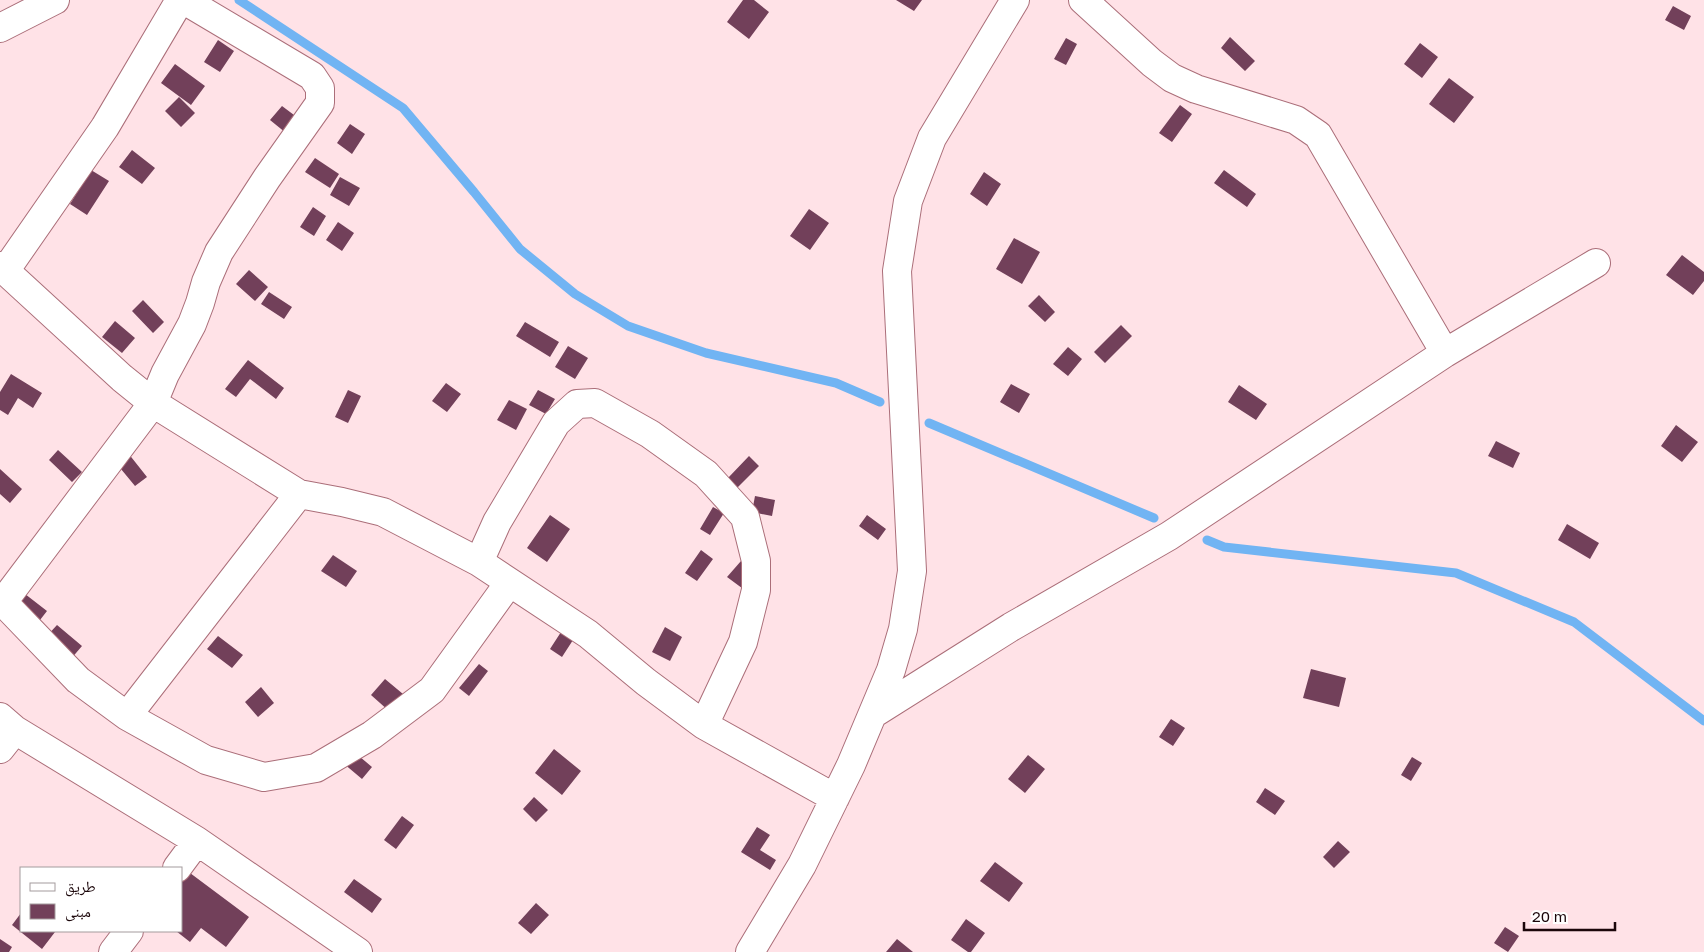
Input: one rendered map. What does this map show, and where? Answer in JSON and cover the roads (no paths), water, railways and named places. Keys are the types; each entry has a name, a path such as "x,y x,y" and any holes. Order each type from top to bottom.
{"street":[{"path":"0,28 54,0"},
{"path":"180,0 105,126 3,268 122,378 153,403 299,494 383,512 479,562 588,634 646,682 704,725 835,798"},
{"path":"184,0 312,76 320,88 320,103 256,194 219,252 206,282 192,324 165,374 153,403 1,600 78,680 127,716 206,760 264,777 316,768 372,735 432,690 509,583"},
{"path":"750,952 802,865 851,765 891,670 903,629 912,571 897,271 908,201 932,138 1015,0"},
{"path":"1083,0 1152,63 1172,78 1196,89 1296,120 1318,135 1445,353"},
{"path":"873,714 1011,627 1169,536 1445,353 1596,263"},
{"path":"479,562 497,522 556,422 576,404 595,403 650,434 706,474 745,516 756,561 756,590 744,642 704,725"},
{"path":"127,716 299,494"},
{"path":"5,732 197,841 358,952"},
{"path":"178,867 197,841"},
{"path":"113,952 129,932"}],"waterway":[{"path":"239,0 403,108 520,249 575,294 628,326 706,353 836,383 880,402"},
{"path":"929,423 1154,518"},
{"path":"1207,540 1224,547 1456,573 1574,622 1704,721"}]}
